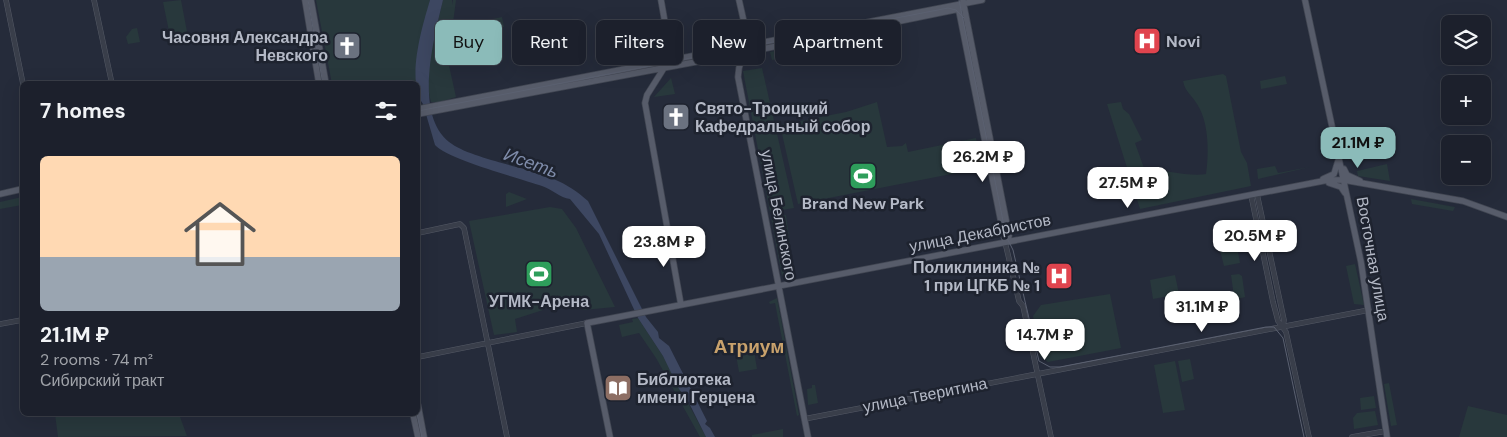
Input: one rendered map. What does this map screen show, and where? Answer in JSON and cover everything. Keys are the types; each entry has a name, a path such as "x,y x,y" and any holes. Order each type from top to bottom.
{"main road":[{"path":"305,0 318,81"},
{"path":"311,0 325,81"},
{"path":"661,0 664,20"},
{"name":"улица Белинского","path":"739,0 744,20"},
{"path":"765,41 982,0"},
{"name":"Восточная улица","path":"1305,0 1350,205 1369,310 1387,434"},
{"path":"765,48 960,3"},
{"path":"960,3 1009,235 1007,244"},
{"path":"420,109 453,105 656,65"},
{"path":"669,65 648,95 645,103 681,305"},
{"name":"улица Белинского","path":"739,65 738,77 808,437"},
{"path":"420,113 435,108"},
{"path":"1314,182 1334,174 1337,170 1339,157"},
{"path":"1339,157 1347,175 1371,186 1463,201 1507,217"},
{"name":"улица Декабристов","path":"587,323 1007,244 1314,182 1344,180 1371,186"},
{"path":"1314,182 1341,186 1350,205"},
{"path":"1350,205 1351,193 1354,188 1371,186"},
{"path":"0,194 20,189"},
{"path":"587,323 610,437"},
{"path":"413,416 418,437"},
{"path":"420,416 424,437"}],"street":[{"path":"6,0 22,81"},
{"path":"94,0 111,81"},
{"path":"1254,194 1279,322 1286,332 1309,437"},
{"path":"1254,194 1284,320 1283,326"},
{"path":"420,233 460,224 464,228 507,437"},
{"path":"1007,244 1019,301 1023,306 1051,437"},
{"name":"улица Тверитина","path":"804,419 1369,310"},
{"path":"0,324 20,320"},
{"path":"420,357 587,323"},
{"path":"1352,437 1387,434"}],"shaded area":[{"path":"181,0 188,37 171,41 163,2"},
{"path":"316,0 430,0 418,51 417,81 331,81"},
{"path":"443,0 452,0 452,5 453,0 456,0 453,20 438,20"},
{"path":"502,17 504,27 502,27 502,20 488,20"},
{"path":"137,28 140,42 128,44 126,37 132,29"},
{"path":"435,33 435,65 449,65 456,97 440,102 431,102 429,90 429,65"},
{"path":"775,51 775,59 772,60 770,52"},
{"path":"762,68 794,208 770,212 743,71"},
{"path":"1223,74 1226,76 1241,152 1247,163 1251,186 1140,209 1107,104 1121,102 1123,109 1129,114 1142,140 1135,143 1144,168 1185,174 1206,174 1208,147 1204,120 1201,111 1187,91 1183,81"},
{"path":"1285,76 1287,84 1261,89 1260,81"},
{"path":"671,78 675,94 654,97"},
{"path":"877,102 887,147 902,146 906,143 908,152 976,138 982,168 798,204 780,125 846,112"},
{"path":"1387,164 1390,181 1358,176 1357,171"},
{"path":"1275,166 1278,173 1310,167 1258,179 1257,169"},
{"path":"509,192 527,199 506,207 506,194"},
{"path":"20,197 20,205 0,209 0,202"},
{"path":"1411,199 1455,207 1453,211 1412,204"},
{"name":"УГМК-Арена","path":"550,207 562,209 576,228 615,307 583,310 580,306 565,309 563,298 542,301 543,310 515,319 517,332 494,335 469,221"},
{"path":"786,215 794,275 782,276 771,217"},
{"path":"1237,246 1240,263 1224,266 1220,250"},
{"path":"1355,264 1364,305 1354,304 1346,266"},
{"path":"1239,274 1242,276 1245,297 1237,299 1234,297 1231,275"},
{"path":"1175,275 1179,294 1153,299 1150,280"},
{"path":"1110,294 1121,348 1048,362 1040,356 1033,316 1041,305"},
{"path":"777,298 799,415 797,416 775,303 770,304 769,302"},
{"path":"638,318 663,356 706,437 700,437 656,358 639,333 622,337 619,325 633,322 632,319"},
{"path":"754,351 757,369 739,372 736,355"},
{"path":"1190,359 1194,379 1182,382 1178,361"},
{"path":"1175,361 1185,410 1163,413 1154,365"},
{"path":"1389,383 1397,425 1391,426 1384,384"},
{"path":"812,385 815,385 818,403 808,405 807,389 812,388"},
{"path":"1374,396 1376,408 1361,410 1360,398"},
{"path":"1468,406 1507,415 1507,437 1459,437"},
{"path":"1375,411 1378,425 1354,429 1353,418 1357,413"},
{"path":"55,416 180,416 187,436 58,437"},
{"path":"783,429 783,437 752,437 752,435"}],"water":[{"path":"430,0 443,0 438,20 435,20 435,35 429,76 429,97 432,116 440,132 458,148 554,179 571,188 588,201 646,317 658,332 659,338 669,346 707,421 705,424 710,428 715,437 706,437 663,356 638,318 599,234 570,199 542,186 454,157 435,145 420,98 420,81 416,81 417,53"}],"tram line":[{"path":"308,0 322,81"},
{"path":"959,0 1006,236 1013,250 1039,361 1050,367 1060,367 1274,327 1283,338 1304,437"},
{"path":"420,111 948,8 956,10 964,18"},
{"path":"417,416 422,437"}],"place":[{"name":"Novi","path":"1147,41"},
{"name":"Часовня Александра Невского","path":"347,46"},
{"name":"Свято-Троицкий Кафедральный собор","path":"676,117"},
{"name":"Brand New Park","path":"863,176"},
{"name":"УГМК-Арена","path":"539,274"},
{"name":"Поликлиника № 1 при ЦГКБ № 1","path":"1059,276"},
{"name":"Библиотека имени Герцена","path":"618,388"}],"district":[{"name":"Атриум","path":"749,346"}],"water label":[{"name":"Исеть","path":"531,163"}]}
